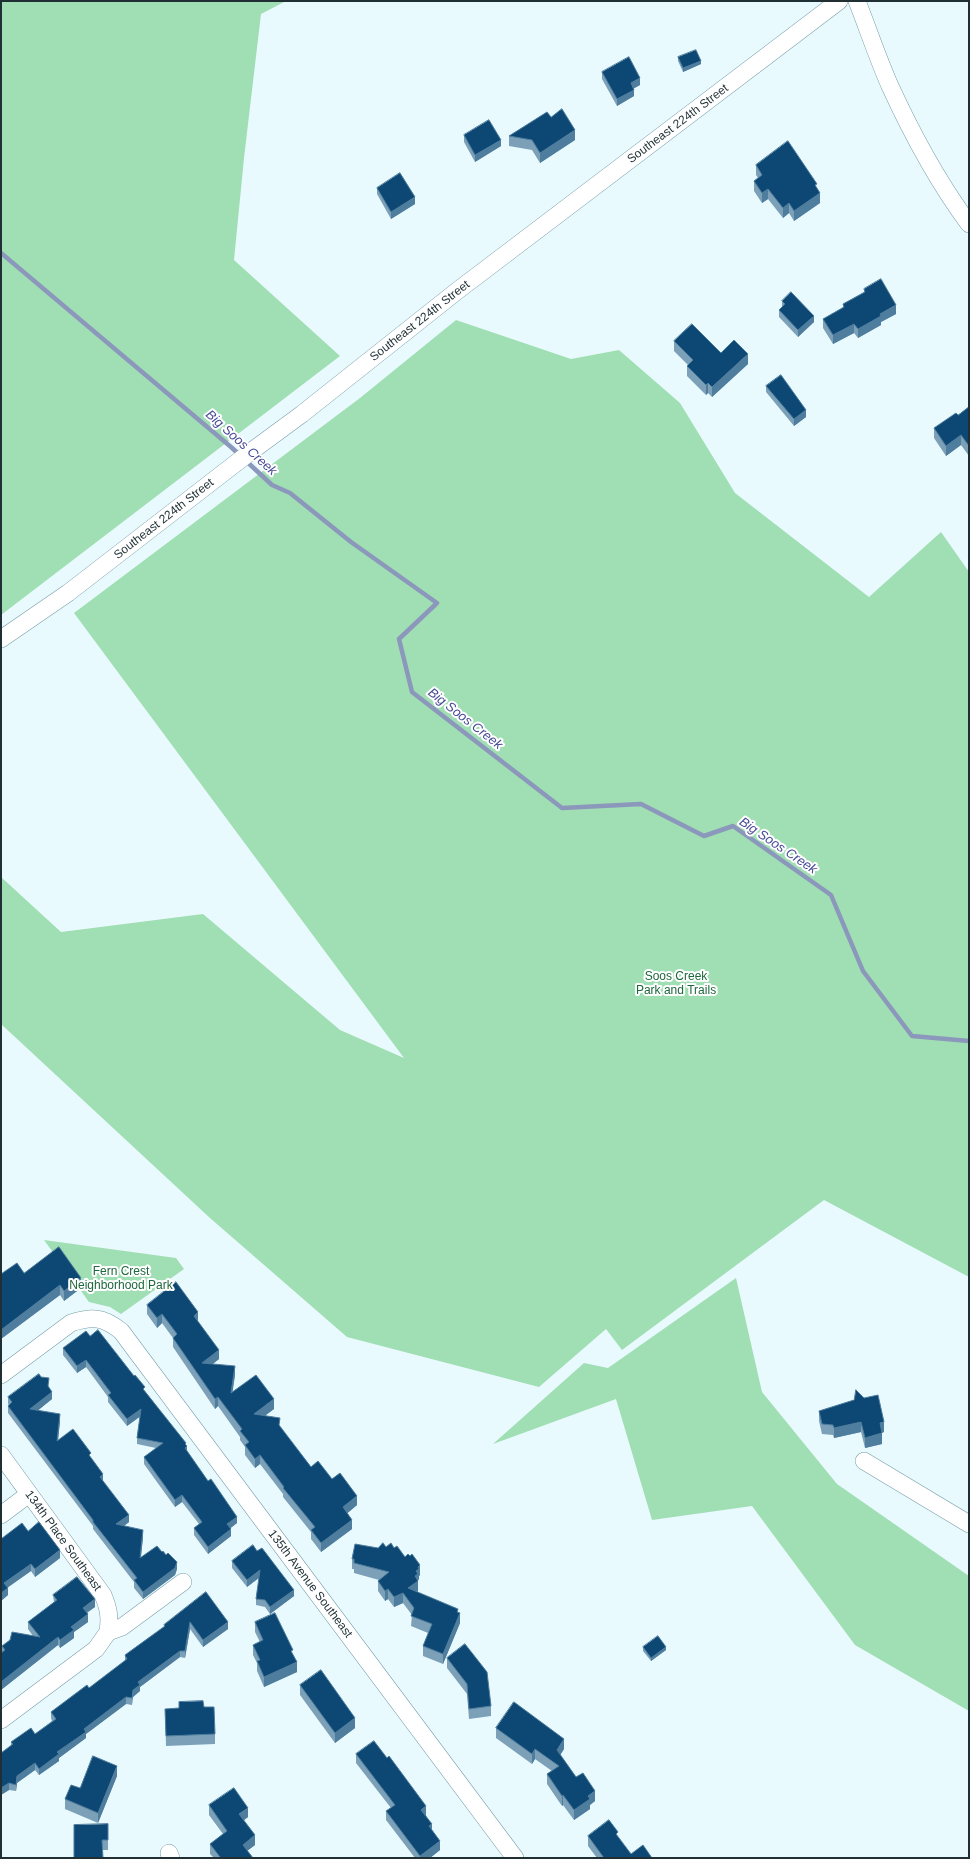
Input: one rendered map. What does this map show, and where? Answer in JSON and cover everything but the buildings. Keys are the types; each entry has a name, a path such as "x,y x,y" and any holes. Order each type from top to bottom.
{"street":[{"name":"Southeast 224th Street","path":"1,639 68,594 244,457 302,414 457,291 839,1"},
{"path":"857,1 890,86 925,156 969,224"},
{"name":"135th Avenue Southeast","path":"1,1375 71,1323 83,1319 99,1318 108,1321 120,1331 515,1858"},
{"name":"134th Place Southeast","path":"1,1455 103,1595 109,1609 110,1619 108,1632"},
{"path":"864,1461 969,1524"},
{"path":"1,1515 29,1494"},
{"path":"1,1720 96,1649 108,1632 122,1627 183,1582"}],"green space":[{"path":"1,1 286,1 261,14 234,260 340,356 1,615"},
{"name":"Soos Creek Park and Trails","path":"456,320 571,359 619,350 680,403 735,493 869,597 941,532 969,572 969,1277 824,1200 622,1350 606,1329 539,1387 347,1337 210,1218 1,1024 1,877 61,932 203,914 340,1030 404,1058 74,613 360,398"},
{"name":"Fern Crest Neighborhood Park","path":"44,1240 176,1258 184,1269 121,1314 110,1307 89,1302"},
{"path":"736,1278 762,1392 837,1484 969,1576 969,1711 855,1645 752,1506 652,1520 616,1399 493,1444 584,1363 608,1368"}],"waterway":[{"name":"Big Soos Creek","path":"1,253 231,447 272,485 290,493 351,542 437,603 399,639 412,692 562,808 641,804 704,836 733,826 831,895 863,971 912,1036 969,1041"}]}
